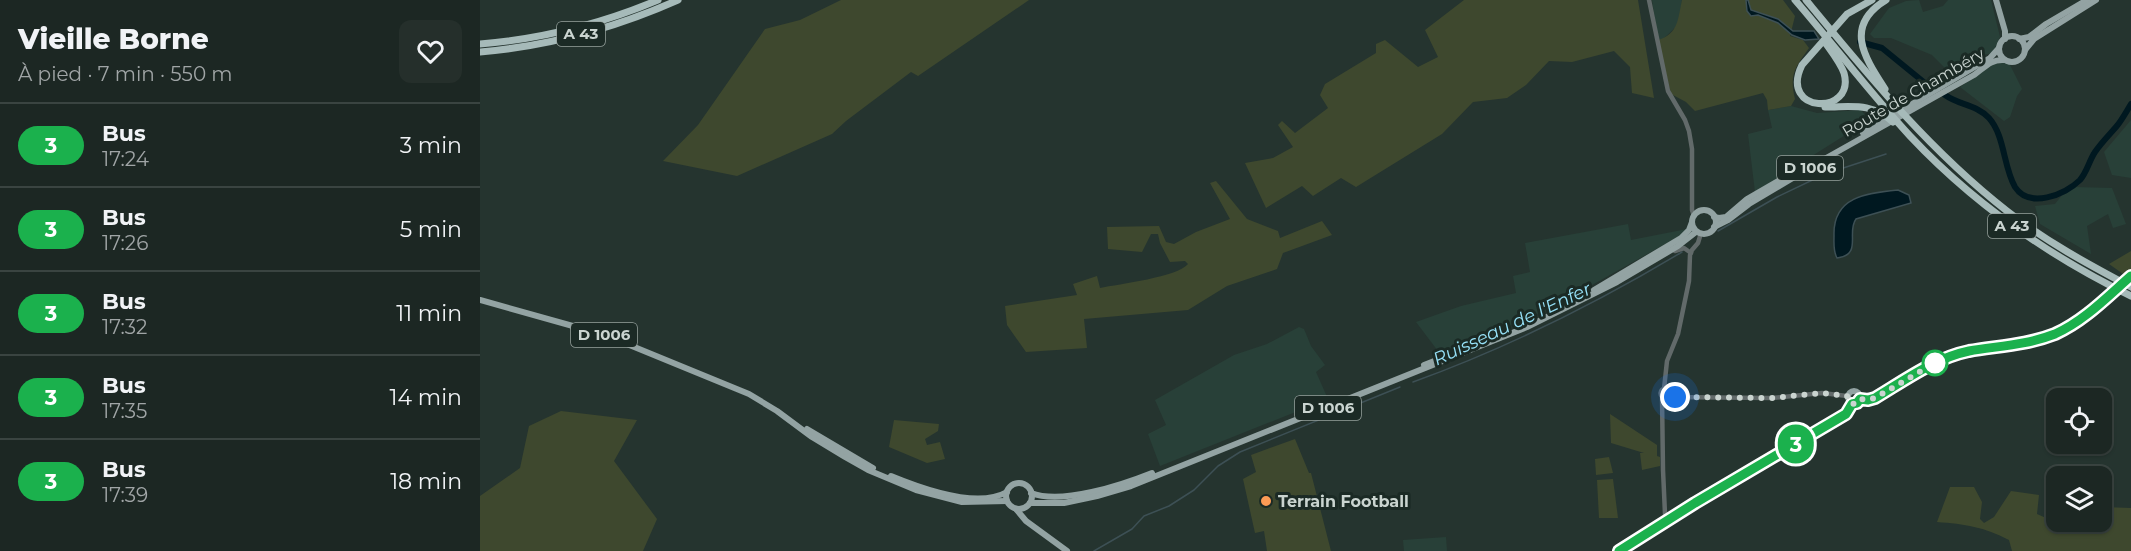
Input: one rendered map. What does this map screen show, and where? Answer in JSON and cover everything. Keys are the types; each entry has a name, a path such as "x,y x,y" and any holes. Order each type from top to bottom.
{"highway":[{"path":"603,20 648,0"},
{"name":"A 43","path":"480,44 546,34 603,20 658,0"},
{"name":"A 43","path":"480,52 533,45 589,33 678,0"},
{"name":"A 43","path":"1795,0 1829,44 1909,135 1951,176 2002,219 2082,270 2131,296"},
{"name":"A 43","path":"1806,0 1895,106 1944,156 2008,212 2086,263 2131,287"},
{"path":"1829,44 1840,64 1845,80 1840,94 1829,104 1816,104 1805,99 1798,88 1798,73 1839,20 1851,9 1867,0"},
{"path":"1839,20 1872,0"},
{"path":"1886,0 1868,15 1863,27 1862,39 1868,63 1895,106"},
{"path":"1816,47 1800,64 1796,74 1794,86 1801,99 1807,104 1823,108 1855,106 1870,108 1886,116 1909,135"}],"main road":[{"path":"1998,0 2010,32 2023,44 2025,50"},
{"path":"1998,0 2005,31 2005,39 2000,48 2004,60 2016,62 2034,39 2096,0"},
{"path":"2005,39 2029,38 2046,24 2087,0"},
{"name":"Route de Chambéry","path":"1714,227 1990,58 2000,48"},
{"name":"Route de Chambéry","path":"1913,106 1974,75 1990,62 2004,60"},
{"name":"Route de Chambéry","path":"1714,217 1726,217 1748,199 1882,124"},
{"path":"1702,210 1708,211 1714,217 1714,227 1709,232 1698,232 1693,219 1702,210"},
{"name":"D 1006","path":"1031,493 1064,498 1130,482 1490,339 1554,311 1615,278 1681,238 1689,230 1693,219"},
{"name":"D 1006","path":"1028,505 1064,503 1103,495 1131,486 1459,356 1555,314 1656,260 1698,232"},
{"path":"1860,399 1875,398 1935,363 1958,355 2033,341 2055,334 2075,323 2131,276"},
{"name":"D 1006","path":"480,300 605,335 749,394 769,405 812,437 856,463 916,490 962,502 1007,501"},
{"path":"1852,404 1847,396 1851,392 1855,391 1859,394 1860,399"},
{"path":"1619,551 1846,414 1852,404 1857,403 1860,399"},
{"name":"D 1006","path":"798,426 870,466 916,486 974,498 994,497 1007,492"},
{"path":"1049,538 1026,518 1031,493 1026,486 1020,483 1013,485 1007,492 1007,501 1022,518 1049,538 1067,551"},
{"path":"1016,509 1028,505"}],"street":[{"path":"1649,0 1668,91 1689,131 1692,149 1693,219"},
{"path":"1668,520 1665,514 1662,470 1665,380 1667,361 1678,334 1689,281 1691,253 1698,243 1698,232"},
{"path":"1656,260 1678,249 1684,248 1691,253"},
{"path":"1666,394 1772,398 1822,393 1847,396"}],"shaded area":[{"path":"841,0 1029,0 918,76 911,72 832,134 737,176 663,161 698,125 765,29 800,20"},
{"path":"1464,0 1638,0 1654,98 1632,93 1630,67 1614,51 1572,62 1549,61 1526,85 1507,98 1473,102 1442,134 1356,187 1341,178 1313,196 1302,186 1266,208 1245,163 1273,158 1293,147 1278,125 1282,121 1295,133 1328,108 1320,95 1325,84 1376,53 1376,44 1385,40 1418,67 1438,57 1425,30"},
{"path":"1652,0 1682,0 1678,25 1663,39 1658,40"},
{"path":"1682,0 1783,0 1795,16 1790,36 1803,40 1809,48 1794,72 1795,99 1791,106 1768,110 1767,100 1763,93 1695,111 1686,102 1671,94 1658,40 1670,34 1674,29"},
{"path":"1919,0 1923,12 1943,6 1948,0 1991,0 2000,37 1993,53 1974,57 1948,71 1932,55 1891,38 1874,38 1870,34 1889,8 1906,1"},
{"path":"1997,62 2009,63 2022,89 2017,96 2010,117 2004,121 1960,87"},
{"path":"1791,106 1817,113 1861,110 1869,120 1755,192 1748,134 1772,128 1768,110"},
{"path":"2131,120 2131,178 2112,175 2104,152"},
{"path":"1216,181 1247,219 1278,231 1280,238 1322,221 1332,235 1283,253 1277,269 1227,286 1188,310 1084,319 1087,348 1026,352 1007,325 1005,306 1077,295 1073,284 1097,276 1100,288 1161,276 1182,269 1188,264 1185,261 1170,262 1158,234 1151,234 1142,252 1108,249 1107,227 1159,226 1166,242 1174,244 1196,232 1230,219 1210,183"},
{"path":"2073,187 2112,188 2126,224 2113,228 2108,214 2087,226 2091,254 2040,224 2035,206 2055,204 2066,190"},
{"path":"1628,224 1631,240 1687,229 1683,234 1551,308 1441,355 1416,322 1461,306 1516,293 1513,276 1530,272 1525,243"},
{"path":"2131,251 2131,271 2126,276 2109,264"},
{"path":"1299,327 1304,329 1311,346 1325,365 1316,372 1328,399 1160,466 1148,434 1166,425 1155,400 1234,355 1267,344"},
{"path":"561,411 637,420 614,461 657,519 643,551 480,551 480,496 520,468 529,426"},
{"path":"1610,414 1657,445 1660,466 1642,470 1640,453 1644,453 1611,443"},
{"path":"894,420 939,424 938,431 925,439 927,445 940,442 945,459 927,463 889,447"},
{"path":"1295,439 1309,473 1311,473 1331,551 1267,551 1264,531 1255,533 1243,479 1256,472 1251,455"},
{"path":"1609,457 1613,473 1596,475 1595,459"},
{"path":"1613,479 1618,518 1599,518 1597,480"},
{"path":"1950,487 1974,487 1982,502 1980,519 1984,523 1994,517 2011,491 2039,495 2037,514 2046,518 2046,532 2112,532 2112,507 2131,508 2131,551 2012,551 2009,540 1991,532 1965,525 1937,522"},
{"path":"1446,537 1447,551 1404,551 1403,540"}],"water":[{"path":"1746,0 1751,10 1778,19 1793,31 1814,31 1819,39 1805,40 1792,35 1778,23 1758,15 1751,16 1747,11"},
{"path":"1898,190 1909,195 1911,203 1856,219 1852,230 1852,248 1845,256 1837,258 1834,247 1835,222 1845,205 1863,196"}],"waterway":[{"path":"1860,42 1882,48 1931,88"},
{"path":"1945,95 1979,110 1989,118 1998,133 2015,187 2021,194 2038,198 2057,195 2080,180 2095,152 2131,104"},
{"name":"Ruisseau de l'Enfer","path":"1718,231 1777,197 1825,174 1886,154"},
{"name":"Ruisseau de l'Enfer","path":"1413,382 1483,355 1551,323 1682,252"},
{"name":"Ruisseau de l'Enfer","path":"1094,551 1132,529 1144,516 1169,506 1194,490 1218,466 1240,452 1400,387"}],"bus line":[{"name":"3","path":"1619,551 1695,503 1846,414 1852,404 1857,403 1860,399 1875,398 1935,363 1968,351 2033,341 2055,334 2089,313 2131,276"}],"place":[{"name":"Terrain Football","path":"1266,501"}],"route":[{"path":"1675,397 1772,398 1822,393 1842,394 1854,404 1860,399 1875,398 1935,363"}]}
